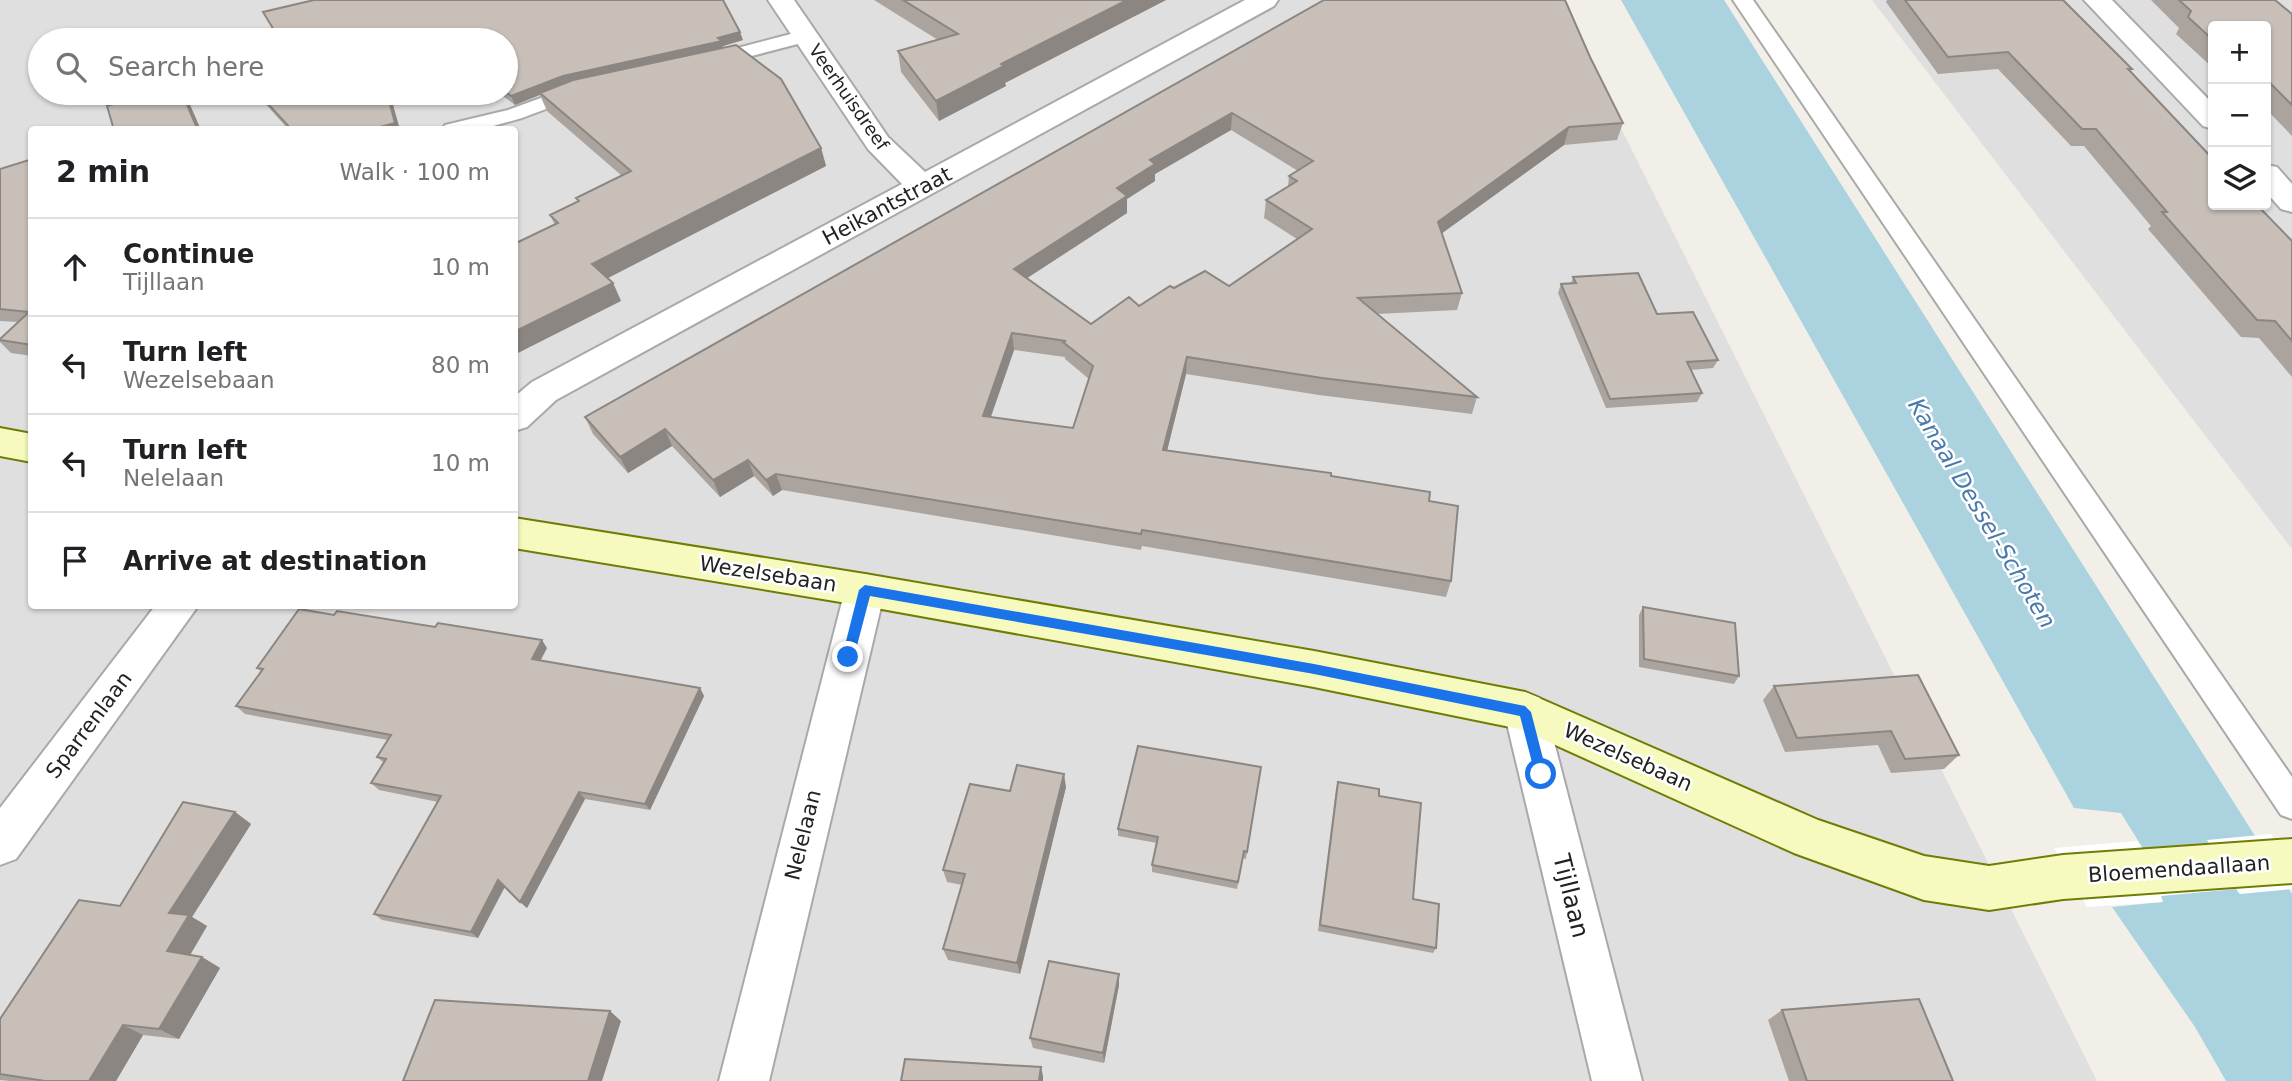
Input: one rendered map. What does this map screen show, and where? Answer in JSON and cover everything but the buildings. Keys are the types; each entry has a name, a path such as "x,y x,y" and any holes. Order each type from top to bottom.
{"street":[{"name":"Veerhuisdreef","path":"781,0 878,143 923,187"},
{"name":"Heikantstraat","path":"518,414 544,391 1265,0"},
{"path":"2097,0 2208,115"},
{"path":"2271,179 2292,202"},
{"path":"0,442 28,447"},
{"name":"Wezelsebaan","path":"518,534 865,590 1314,669 1525,712 1811,838 1924,878 1989,888 2070,877"},
{"name":"Nelelaan","path":"744,1081 865,590"},
{"name":"Sparrenlaan","path":"0,844 176,609"},
{"name":"Tijllaan","path":"1525,712 1617,1081"},
{"name":"Bloemendaallaan","path":"2070,877 2291,861"}],"lane":[{"path":"1743,0 2292,804"},
{"name":"Veerhuisdreef","path":"691,65 806,36"},
{"path":"468,126 515,114 574,91 600,86"}],"shaded area":[{"path":"0,0 1557,0 2097,1081 0,1081"},
{"path":"1872,0 2292,0 2292,549"}],"water":[{"name":"Kanaal Dessel-Schoten","path":"1621,0 1724,0 2292,894 2292,1081 2226,1081 2195,1027 2112,907 2162,902 2160,896 2171,894 2121,813 2074,808"}],"pier":[{"path":"2271,834 2292,865 2292,889 2240,894 2236,889 2161,896 2163,902 2087,907 2054,848 2137,841 2144,850 2210,845 2207,840"}],"route":[{"path":"848,657 865,590 1314,669 1525,712 1541,774"}]}
